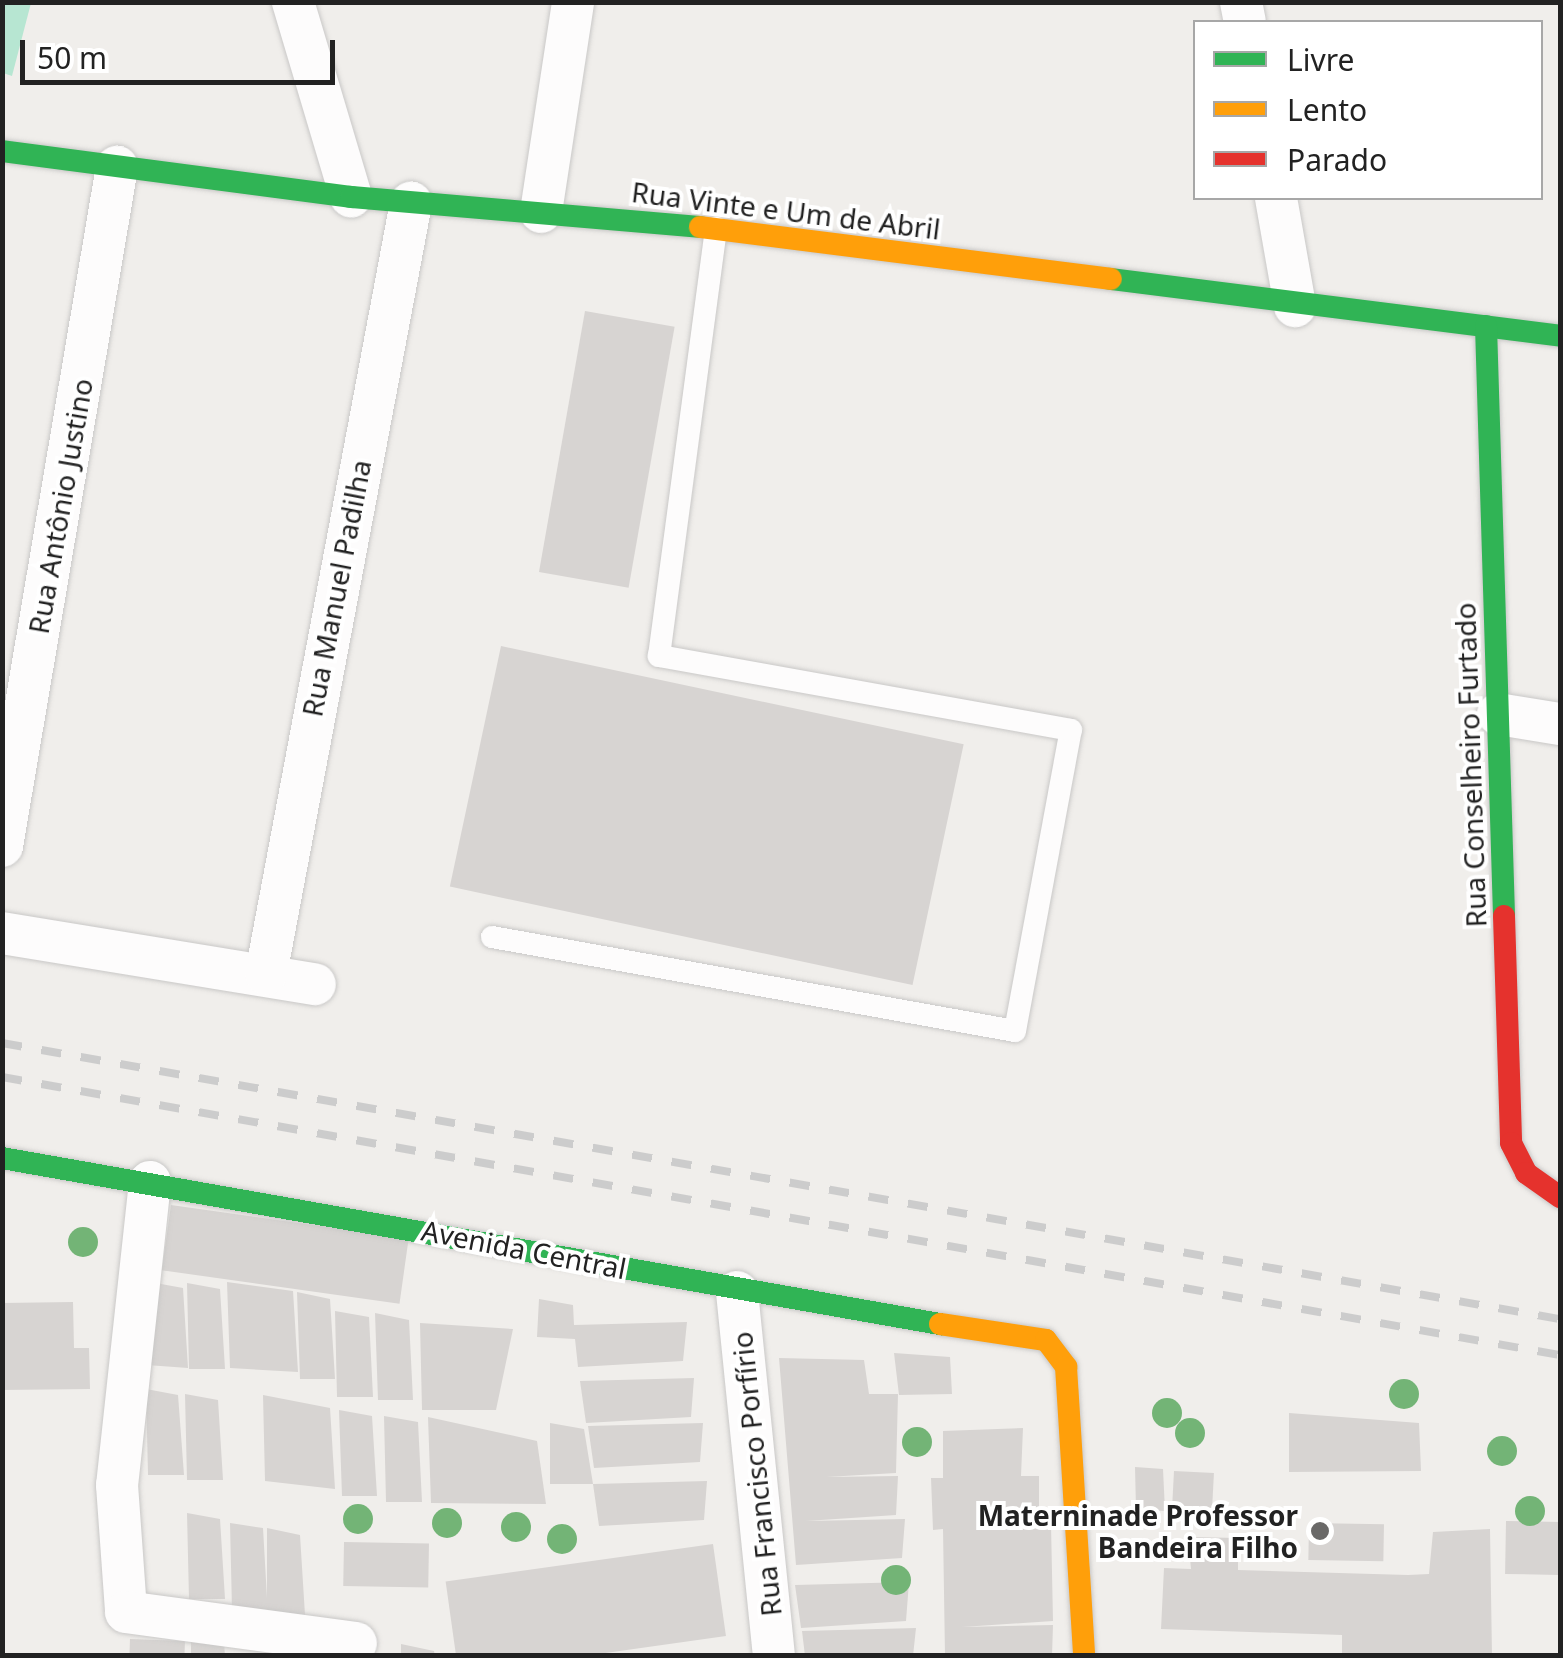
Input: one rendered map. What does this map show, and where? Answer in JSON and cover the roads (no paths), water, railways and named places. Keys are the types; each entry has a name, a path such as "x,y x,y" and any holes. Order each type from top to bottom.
{"street":[{"path":"292,2 351,196"},
{"path":"542,212 573,2"},
{"name":"Rua Vinte e Um de Abril","path":"2,151 411,203 716,228 1295,306 1560,336"},
{"name":"Rua Antônio Justino","path":"2,846 118,167"},
{"path":"1276,200 1295,306"},
{"name":"Rua Manuel Padilha","path":"266,974 411,203"},
{"name":"Rua Conselheiro Furtado","path":"1486,326 1511,1142 1552,1194"},
{"path":"1498,714 1560,724"},
{"path":"2,933 315,984"},
{"name":"Avenida Central","path":"2,1158 423,1228 737,1292 1046,1340 1066,1367 1084,1656"},
{"path":"150,1182 118,1486 126,1612 356,1643"},
{"name":"Rua Francisco Porfírio","path":"737,1292 774,1656"}],"lane":[{"path":"492,937 1015,1032 1070,730 659,656 716,228"}],"railway":[{"path":"2,1043 1560,1319"},
{"path":"2,1077 1560,1355"}],"place":[{"name":"Materninade Professor Bandeira Filho","path":"1320,1531"}]}
